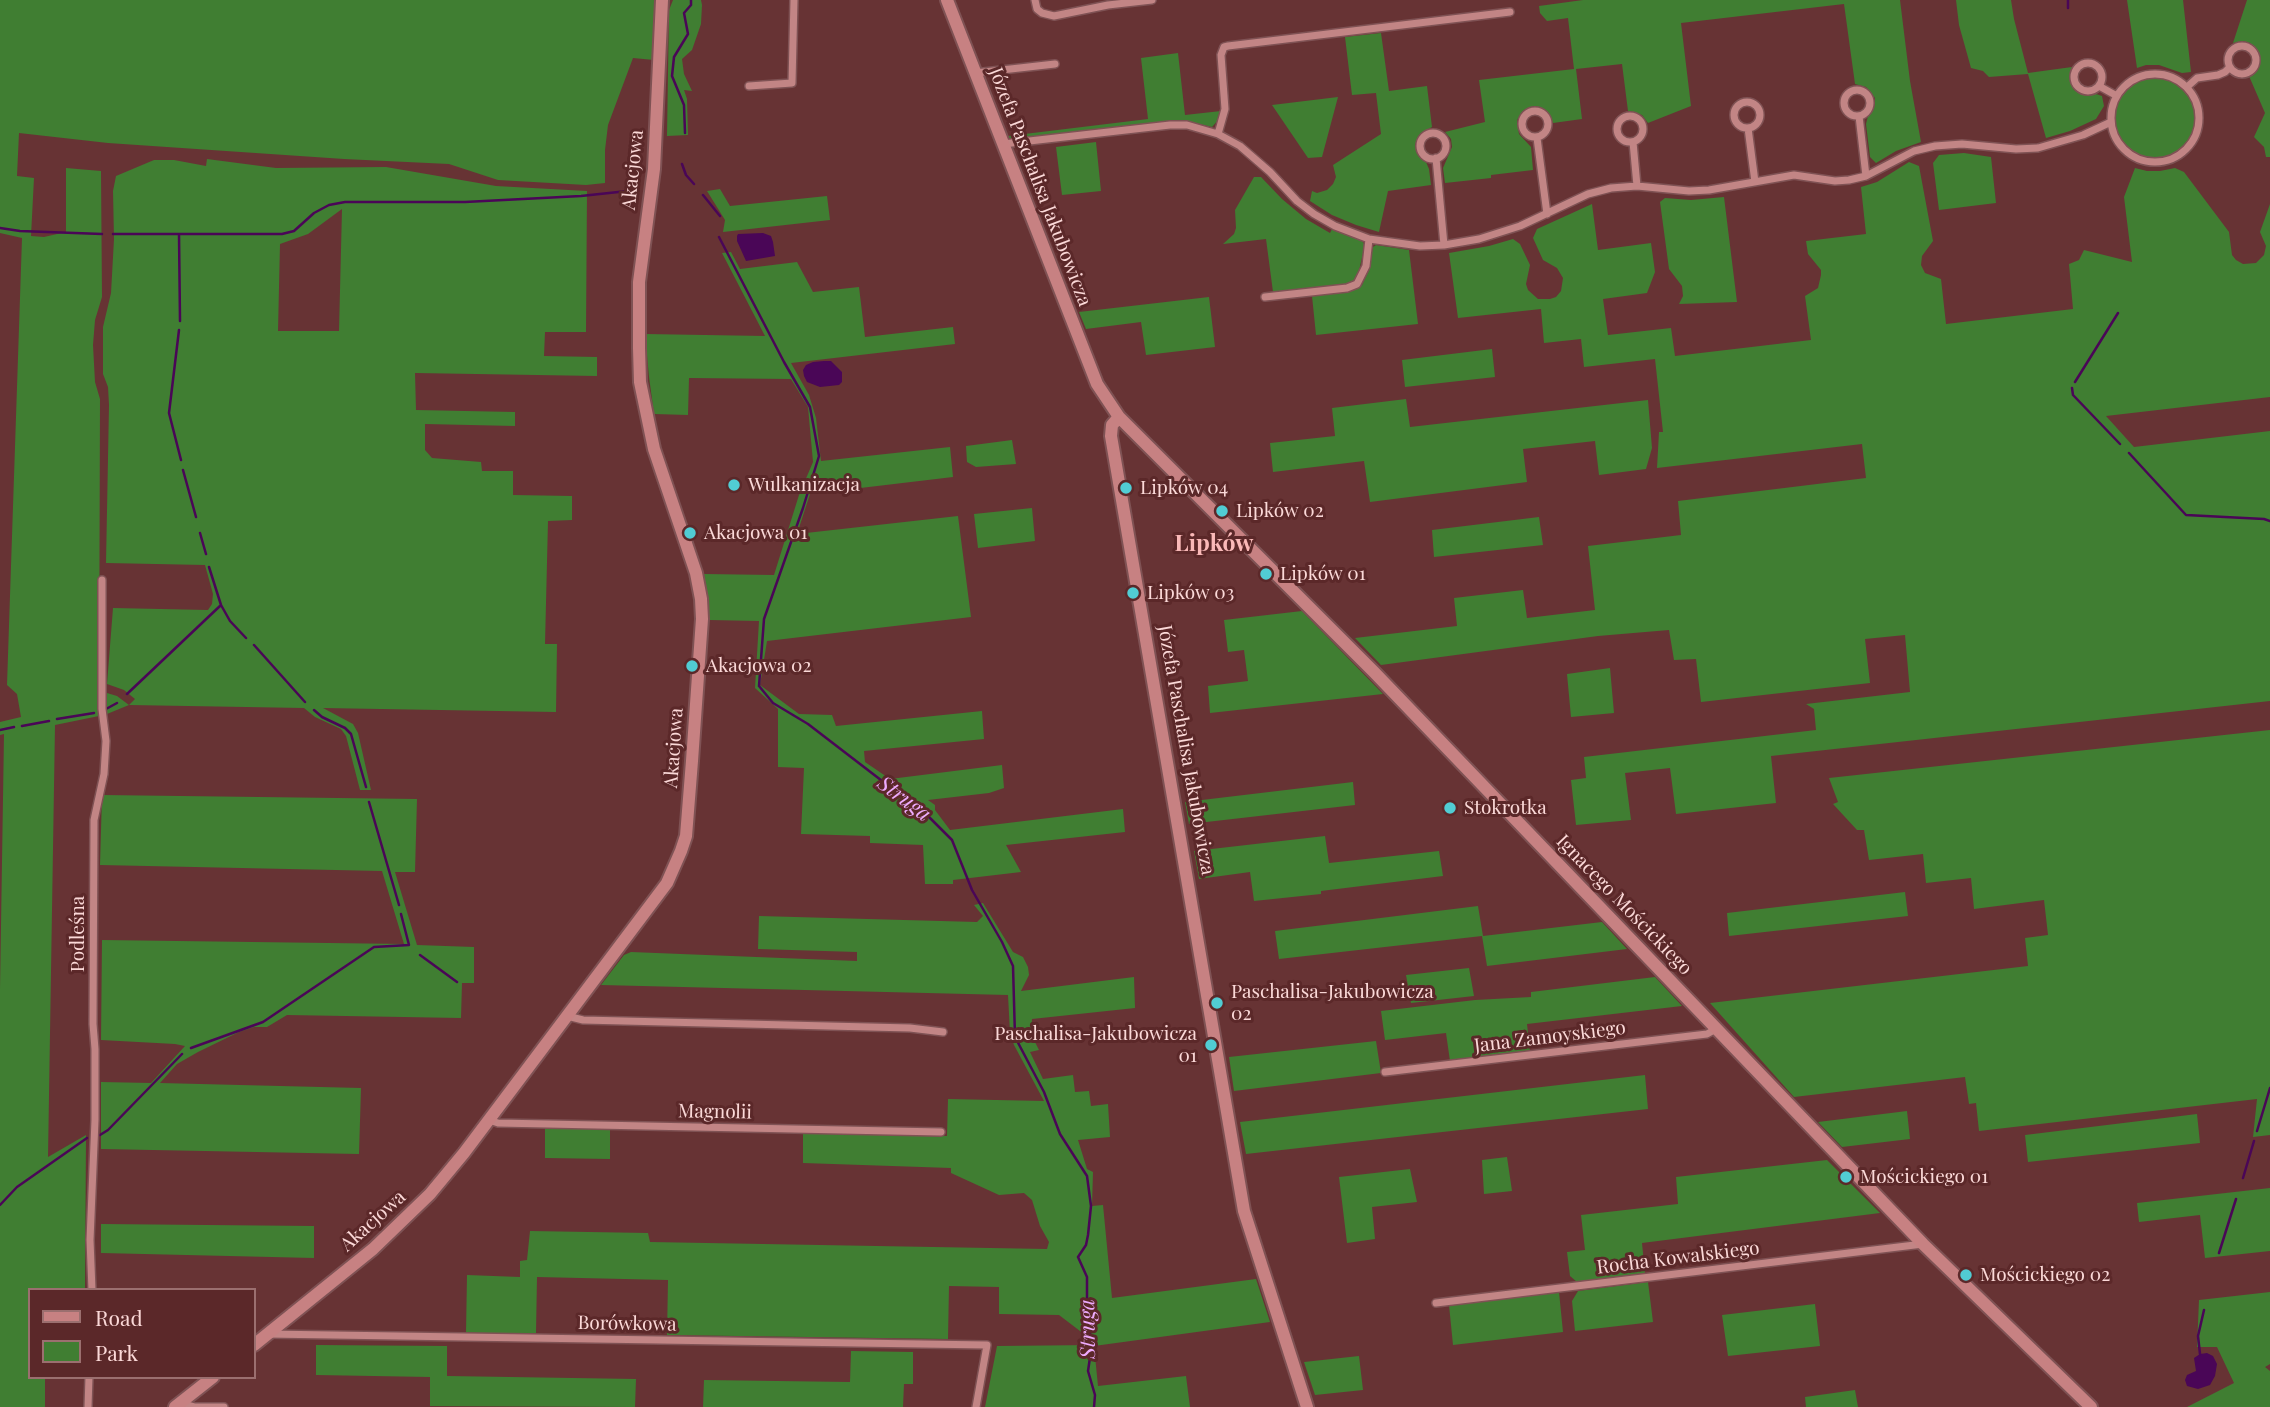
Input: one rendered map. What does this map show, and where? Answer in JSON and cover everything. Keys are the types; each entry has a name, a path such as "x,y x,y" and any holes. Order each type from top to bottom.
{"street":[{"name":"Akacjowa","path":"256,1343 355,1264 411,1214 464,1153 667,883 681,850 688,816 699,668 701,599 696,573 651,438 640,382 639,348 639,282 654,169 662,0"},
{"path":"750,86 792,83 794,0"},
{"name":"Józefa Paschalisa Jakubowicza","path":"947,0 1097,384 1119,416 1112,425 1111,436 1244,1211 1307,1407"},
{"path":"1035,0 1037,9 1054,16 1152,0"},
{"path":"1218,134 1224,109 1220,55 1224,47 1510,12"},
{"path":"2238,46 2247,47 2254,53 2255,63 2249,72 2240,74 2230,67 2228,56 2238,46"},
{"path":"975,73 1055,64"},
{"path":"2187,87 2197,78 2218,75 2230,67"},
{"path":"2150,74 2176,78 2187,87 2198,108 2197,135 2186,151 2173,159 2152,163 2132,157 2117,143 2111,128 2110,112 2117,96 2134,79 2150,74"},
{"path":"2099,86 2117,96"},
{"path":"1859,116 1866,176"},
{"path":"1002,144 1187,125 1218,134 1240,146 1314,214 1369,239 1420,246 1479,239 1520,226 1588,194 1611,188 1637,186 1689,191 1725,188 1794,175 1835,181 1866,176 1914,151 1935,146 1962,144 2016,149 2038,148 2083,135 2111,122"},
{"path":"1748,128 1755,181"},
{"path":"1537,138 1547,214"},
{"path":"1633,142 1637,186"},
{"path":"1436,159 1444,245"},
{"path":"1265,297 1347,288 1357,284 1366,266 1369,239"},
{"name":"Ignacego Mościckiego","path":"1119,416 1383,681 1923,1244 2090,1407"},
{"name":"Podleśna","path":"92,1288 90,1240 95,1120 94,820 104,774 107,741 102,709 102,580"},
{"path":"567,1016 583,1020 910,1028 943,1032"},
{"name":"Jana Zamoyskiego","path":"1385,1072 1707,1034 1716,1029"},
{"name":"Magnolii","path":"489,1120 498,1123 941,1132"},
{"name":"Rocha Kowalskiego","path":"1436,1303 1923,1244"},
{"name":"Borówkowa","path":"267,1334 987,1345 976,1407"},
{"path":"88,1407 89,1379"},
{"path":"177,1405 210,1379"},
{"path":"177,1405 224,1407"}],"green space":[{"path":"0,0 654,0 654,60 633,58 608,125 605,183 586,185 498,180 449,164 108,143 19,133 17,176 34,178 31,236 44,237 66,232 66,168 101,171 102,297 95,320 93,345 95,382 100,399 99,716 55,725 48,1157 86,1135 85,1288 28,1288 28,1379 45,1379 45,1407 0,1407 0,989 4,734 0,735 0,722 21,717 17,694 7,685 22,238 0,233"},
{"path":"673,0 701,0 702,5 701,24 692,50 682,59 684,74 692,91 684,90 687,99 688,135 667,136 669,10"},
{"path":"1583,0 1900,0 1921,142 1896,151 1876,163 1870,157 1866,124 1874,108 1875,98 1866,87 1855,84 1844,4 1681,23 1691,106 1648,123 1642,115 1628,111 1622,64 1576,69 1582,119 1553,123 1546,110 1534,106 1524,110 1517,120 1519,134 1531,147 1533,170 1445,183 1443,168 1452,147 1451,139 1445,132 1485,122 1479,80 1574,69 1568,18 1547,21 1540,13 1539,6"},
{"path":"1956,0 2011,0 2028,73 2072,67 2070,78 2074,90 2086,95 2102,96 2104,106 2096,119 2046,138 2028,74 1989,77 1983,71 1971,68 1959,25"},
{"path":"2127,0 2183,0 2191,72 2182,73 2159,65 2137,68"},
{"path":"2247,0 2270,0 2270,157 2266,157 2264,147 2254,137 2265,113 2249,76 2254,73 2259,63 2258,53 2250,43 2233,43"},
{"path":"1381,33 1389,91 1427,86 1432,127 1420,134 1415,145 1418,155 1429,169 1431,185 1388,191 1379,232 1332,215 1310,201 1312,191 1317,193 1327,190 1333,184 1336,177 1333,165 1381,134 1376,93 1352,95 1345,37"},
{"path":"1178,53 1185,115 1221,111 1220,118 1212,127 1169,121 1010,139 1008,136 1148,119 1141,58"},
{"path":"2155,78 2170,81 2183,90 2192,103 2195,118 2192,133 2183,146 2170,155 2155,158 2140,155 2127,146 2118,133 2115,118 2118,103 2127,90 2140,81"},
{"path":"1338,97 1322,157 1308,158 1272,105"},
{"path":"1096,142 1101,191 1062,195 1056,147"},
{"path":"1964,153 1991,157 1996,203 1939,210 1933,163 1939,155"},
{"path":"207,159 276,168 386,167 496,186 587,191 586,332 545,332 544,356 597,357 597,376 415,373 416,410 515,412 515,426 425,424 425,450 432,458 481,462 482,471 513,471 513,495 572,496 572,520 548,521 545,644 557,644 556,712 323,708 353,724 358,733 371,790 360,790 346,736 341,729 315,717 304,708 129,705 135,699 124,690 107,684 113,608 208,610 213,594 205,565 106,563 109,405 108,387 103,374 103,327 111,293 113,191 116,176 154,160 174,160 206,166","holes":["342,209 339,331 278,331 280,244 308,234"]},
{"path":"1909,162 1919,166 1933,241 1922,256 1921,265 1925,273 1941,279 1946,324 2073,309 2069,264 2079,260 2084,250 2132,262 2124,197 2135,168 2160,171 2175,168 2184,172 2229,232 2232,255 2243,264 2256,263 2264,255 2266,246 2260,232 2270,204 2270,397 2106,416 2134,447 2270,431 2270,701 1771,756 1776,803 1676,814 1670,768 1625,773 1631,820 1576,825 1571,780 1586,778 1584,757 1816,730 1814,709 1806,704 1910,692 1905,635 1865,639 1870,683 1701,702 1696,659 1674,660 1669,630 1598,636 1381,665 1355,638 1457,626 1454,598 1523,590 1527,618 1595,610 1588,546 1681,535 1678,501 1866,478 1862,444 1657,468 1659,432 1663,432 1655,359 1584,367 1581,339 1544,343 1541,309 1458,318 1449,253 1513,239 1520,244 1530,265 1526,284 1528,290 1538,299 1556,297 1561,291 1563,278 1557,268 1543,260 1533,238 1537,229 1592,204 1598,250 1651,243 1655,272 1647,293 1603,299 1608,335 1671,328 1675,356 1811,340 1805,296 1818,288 1821,270 1808,254 1806,241 1866,234 1861,187 1877,182"},
{"path":"1254,177 1261,177 1306,219 1330,233 1332,229 1362,240 1364,249 1355,281 1350,284 1273,292 1266,239 1223,244 1234,234 1235,210"},
{"path":"720,189 730,206 827,196 830,220 723,232 725,220 707,191"},
{"path":"1724,197 1737,302 1679,304 1683,296 1682,286 1669,269 1660,202 1665,198 1691,200"},
{"path":"1376,245 1409,250 1418,324 1316,335 1312,296 1349,292 1362,285 1368,272 1373,247"},
{"path":"731,252 740,269 797,262 813,292 859,287 865,337 953,327 955,344 791,363 809,395 816,418 821,461 950,447 953,477 810,494 797,534 958,516 971,617 767,641 760,685 799,714 832,715 836,726 982,711 984,739 864,751 865,762 890,779 1002,765 1004,788 989,793 928,800 935,805 935,810 950,830 1123,809 1125,832 1006,845 1021,872 953,880 953,884 925,884 923,845 870,843 870,836 801,834 804,768 778,767 778,709 755,688 759,621 709,620 704,574 774,575 799,495 813,462 808,407 791,379 689,378 688,415 654,414 649,377 645,334 765,336 722,253"},
{"path":"1209,297 1215,347 1146,355 1141,322 1086,329 1079,312"},
{"path":"1492,349 1495,377 1405,387 1402,360"},
{"path":"1406,399 1410,427 1648,400 1652,448 1646,469 1599,475 1595,441 1523,449 1527,482 1370,502 1364,461 1273,472 1270,443 1335,436 1332,408"},
{"path":"1012,440 1016,464 976,467 967,462 966,446"},
{"path":"1032,508 1035,541 978,548 974,514"},
{"path":"1539,517 1543,545 1434,557 1432,530"},
{"path":"1302,611 1383,694 1210,713 1208,686 1248,681 1244,650 1228,652 1224,620"},
{"path":"1610,668 1614,713 1571,717 1567,674"},
{"path":"107,693 117,696 129,705 107,714"},
{"path":"2270,730 2270,1135 2253,1137 2257,1099 1979,1131 1976,1103 1969,1104 1965,1077 1794,1097 1710,1003 2028,966 2025,938 2048,935 2044,900 1974,909 1971,878 1926,883 1923,854 1869,860 1864,830 1857,830 1833,804 1838,802 1829,778"},
{"path":"1353,782 1355,805 1189,824 1185,802"},
{"path":"102,795 417,799 415,872 395,872 417,945 474,947 474,983 462,983 461,1018 287,1015 267,1027 254,1027 239,1032 198,1052 177,1064 160,1083 361,1088 359,1154 101,1149 101,1082 151,1083 185,1046 101,1040 102,940 404,944 382,871 100,865"},
{"path":"1325,836 1329,863 1439,851 1443,876 1254,901 1250,872 1199,879 1194,851"},
{"path":"1905,892 1908,916 1729,936 1727,913"},
{"path":"983,903 1013,952 1023,957 1028,967 1029,975 1021,991 1134,977 1135,1008 1032,1019 1031,1034 1039,1050 1030,1052 1043,1079 1073,1075 1075,1092 1089,1091 1091,1106 1108,1104 1110,1137 1078,1140 1087,1169 1093,1172 1092,1206 1103,1205 1112,1298 1256,1279 1270,1322 1094,1346 1098,1386 1186,1376 1190,1407 985,1407 997,1346 1094,1345 1059,1315 999,1314 999,1287 949,1286 948,1339 667,1335 668,1280 537,1277 536,1333 466,1333 467,1275 520,1277 520,1261 527,1260 530,1231 648,1233 650,1242 1047,1249 1049,1242 1040,1226 1032,1200 1024,1193 999,1195 951,1173 951,1168 803,1163 803,1133 947,1136 948,1099 1044,1101 1014,1045 1010,1033 1008,995 601,985 624,955 631,952 857,961 857,952 758,949 759,916 977,922 983,916 974,905"},
{"path":"1478,906 1483,936 1602,922 1627,949 1487,966 1482,936 1279,959 1275,931"},
{"path":"1469,968 1474,996 1411,1003 1406,975"},
{"path":"1655,977 1682,1006 1527,1024 1530,1051 1450,1061 1446,1033 1385,1040 1381,1011 1475,1000 1531,997 1531,992"},
{"path":"1376,1041 1381,1073 1234,1091 1229,1057"},
{"path":"1645,1075 1648,1109 1246,1154 1240,1122"},
{"path":"1907,1111 1910,1139 1842,1147 1818,1122"},
{"path":"2197,1114 2200,1143 2028,1162 2025,1135"},
{"path":"545,1128 610,1129 610,1159 545,1158"},
{"path":"1507,1157 1512,1191 1484,1194 1482,1160"},
{"path":"1827,1160 1880,1213 1642,1243 1645,1274 1577,1282 1570,1276 1567,1252 1585,1250 1581,1215 1678,1204 1676,1177"},
{"path":"1410,1169 1417,1202 1372,1207 1375,1239 1347,1243 1339,1177"},
{"path":"2270,1188 2270,1251 2205,1258 2200,1215 2139,1222 2137,1203"},
{"path":"101,1224 314,1226 314,1258 101,1253"},
{"path":"1648,1282 1653,1322 1575,1331 1572,1301 1578,1291"},
{"path":"1559,1292 1563,1332 1453,1345 1449,1305"},
{"path":"2270,1292 2270,1364 2265,1367 2270,1371 2270,1407 2187,1407 2234,1383 2217,1347 2197,1347 2199,1300"},
{"path":"1815,1304 1820,1346 1728,1356 1722,1315"},
{"path":"316,1345 447,1346 447,1376 636,1379 635,1407 430,1406 430,1377 316,1375"},
{"path":"851,1351 913,1352 913,1384 904,1384 903,1407 703,1407 704,1380 850,1382"},
{"path":"1359,1356 1363,1390 1315,1395 1304,1362"},
{"path":"1855,1390 1858,1407 1806,1407 1805,1397"}],"shaded area":[{"path":"763,233 771,236 775,256 746,261 737,241 738,234"},
{"path":"831,361 842,372 842,382 839,385 820,387 807,382 803,370 806,365"},
{"path":"2207,1353 2213,1356 2217,1364 2210,1385 2198,1389 2187,1386 2187,1375 2196,1371 2194,1358"}],"waterway":[{"name":"Struga","path":"685,133 684,105 672,76 674,57 688,34 684,13 691,5 691,0"},
{"path":"2068,0 2068,8"},
{"name":"Struga","path":"682,164 686,175 694,184"},
{"path":"113,234 282,234 294,231 314,213 329,205 345,202 465,202 637,190"},
{"name":"Struga","path":"703,195 720,216"},
{"path":"0,228 102,234"},
{"path":"179,234 180,321"},
{"name":"Struga","path":"719,237 810,407 819,456 764,619 759,686 773,703 808,724 929,817 952,840 972,890 1002,942 1013,966 1015,1037 1044,1092 1060,1134 1087,1176 1091,1206 1088,1235 1086,1245 1078,1257 1087,1277 1087,1317 1092,1344 1088,1371 1095,1395 1094,1407"},
{"path":"2075,382 2118,313"},
{"path":"179,330 169,413 181,460"},
{"path":"2072,388 2073,395 2120,444"},
{"path":"2129,453 2186,515 2270,521"},
{"path":"183,470 196,517"},
{"path":"200,533 206,554"},
{"path":"209,567 221,605 230,621 246,638"},
{"path":"127,694 221,605"},
{"path":"254,645 305,702"},
{"path":"106,709 117,703"},
{"path":"314,710 351,734 366,787"},
{"path":"57,719 94,713"},
{"path":"22,726 49,721"},
{"path":"0,730 14,727"},
{"path":"369,802 399,905"},
{"path":"191,1048 263,1022 374,947 409,945 401,914"},
{"path":"420,955 457,982"},
{"path":"100,1135 182,1054"},
{"path":"2257,1131 2270,1088"},
{"path":"0,1205 17,1187 87,1138"},
{"path":"2243,1178 2254,1141"},
{"path":"2219,1253 2236,1199"},
{"path":"2200,1354 2198,1336 2204,1310"}],"place":[{"name":"Wulkanizacja","path":"734,485"},
{"name":"Lipków 04","path":"1126,488"},
{"name":"Lipków 02","path":"1222,511"},
{"name":"Akacjowa 01","path":"690,533"},
{"name":"Lipków 01","path":"1266,574"},
{"name":"Lipków 03","path":"1133,593"},
{"name":"Akacjowa 02","path":"692,666"},
{"name":"Stokrotka","path":"1450,808"},
{"name":"Paschalisa-Jakubowicza 02","path":"1217,1003"},
{"name":"Paschalisa-Jakubowicza 01","path":"1211,1045"},
{"name":"Mościckiego 01","path":"1846,1177"},
{"name":"Mościckiego 02","path":"1966,1275"}],"district":[{"name":"Lipków","path":"1214,544"}]}
